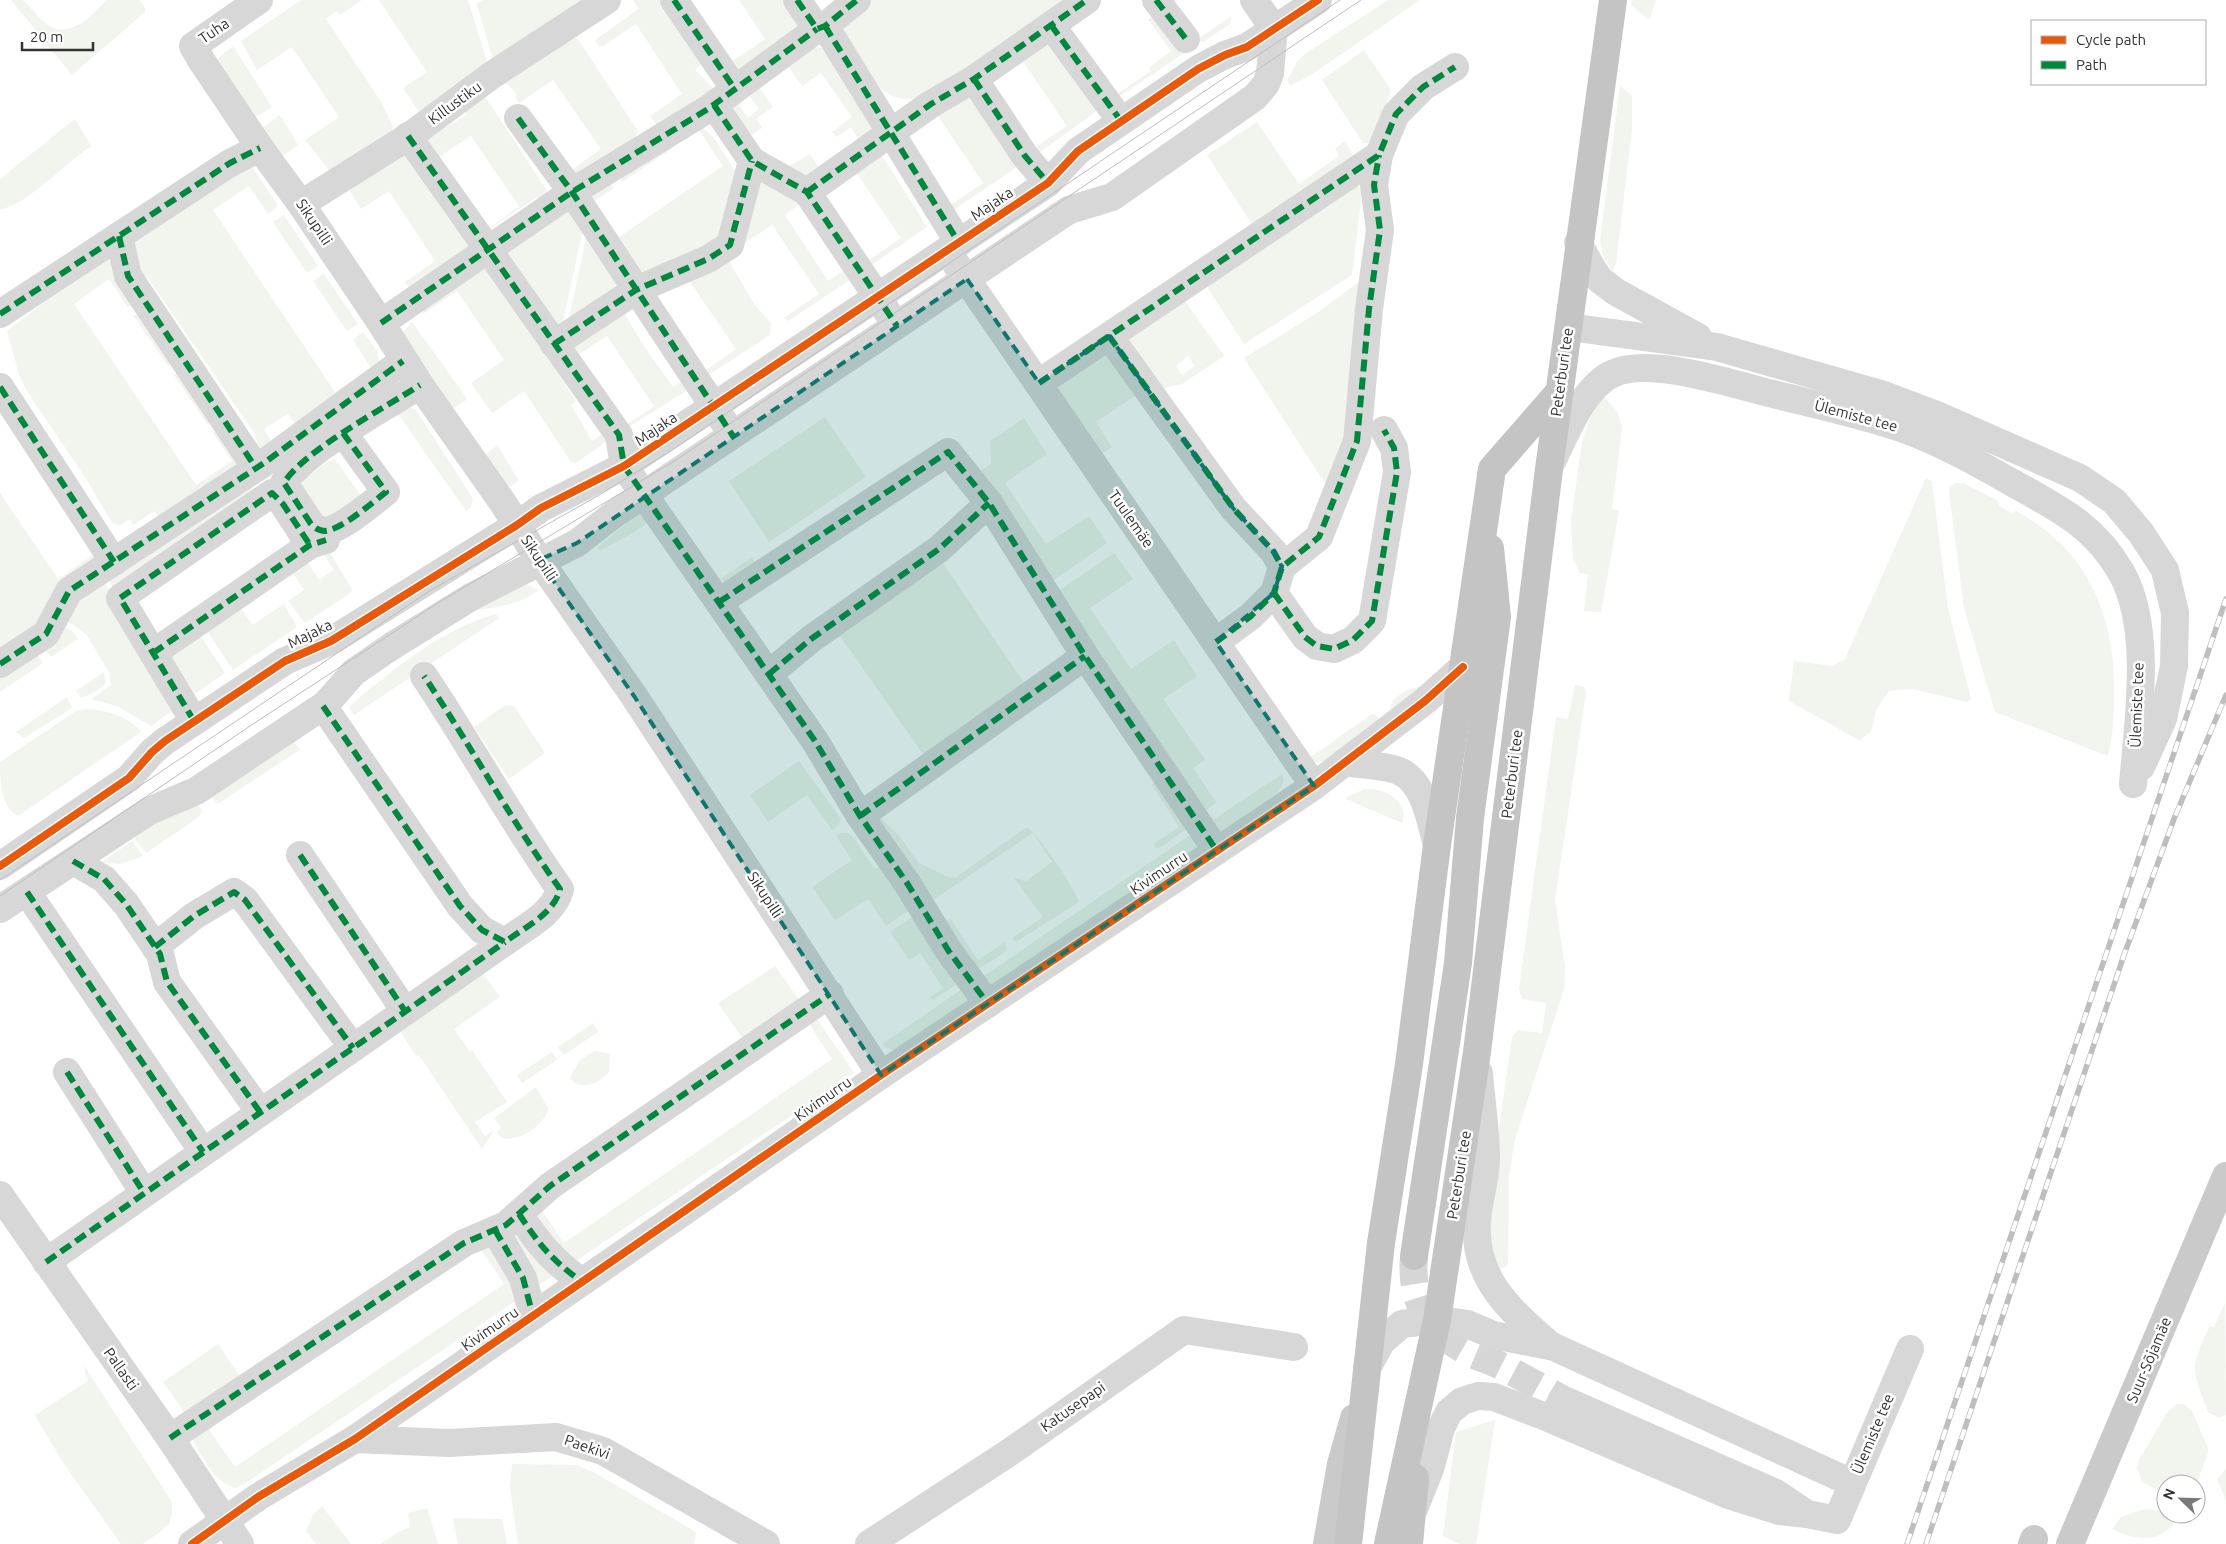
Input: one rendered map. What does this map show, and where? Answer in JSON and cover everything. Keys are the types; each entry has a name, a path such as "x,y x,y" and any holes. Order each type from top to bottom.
{"highway":[{"name":"Peterburi tee","path":"1388,1544 1437,1320 1477,1052 1548,469 1613,0"},
{"path":"1348,1544 1381,1243 1492,469 1560,391"},
{"path":"1414,1256 1458,962 1471,810 1497,617 1485,509"},
{"path":"1409,1544 1422,1390"}],"main road":[{"name":"Suur-Sõjamäe","path":"2073,1537 2226,1176"},
{"path":"1327,1544 1341,1464 1367,1368"}],"street":[{"name":"Tuha","path":"193,46 259,0"},
{"name":"Killustiku","path":"302,204 408,136 492,75 607,0"},
{"path":"674,0 724,96 752,160 807,192 897,326"},
{"name":"Tuulemäe","path":"796,0 821,28 891,133 953,247 967,280 1314,786"},
{"path":"381,323 572,192 724,96 821,28 857,0"},
{"path":"807,192 931,104 974,78 1087,0"},
{"path":"1156,0 1186,38"},
{"path":"0,909 149,811 196,791 323,706 354,672 392,646 471,596 539,560 578,543 614,515 1069,210 1112,197 1245,106 1266,84 1270,73 1273,41 1254,0"},
{"name":"Majaka","path":"0,866 129,778 157,746 285,661 331,641 553,501 595,482 624,466 1048,183 1078,151 1205,64 1248,47 1273,41 1318,0"},
{"path":"1051,25 1121,121"},
{"name":"Sikupilli","path":"193,46 260,148 302,204 420,385 634,696 881,1075"},
{"path":"1216,642 1250,616 1274,593 1282,567 1320,537 1357,441 1369,309 1380,230 1374,185 1379,154 1396,114 1424,87 1455,67"},
{"path":"974,78 1025,156 1048,183"},
{"path":"518,118 572,192 733,436"},
{"path":"408,136 619,435 624,466 769,674 814,741 860,816 907,883 948,950 988,1004"},
{"path":"0,314 230,163 260,148"},
{"path":"1038,383 1379,154"},
{"path":"554,344 636,290 708,259 730,245 752,160"},
{"path":"118,236 128,276 256,468"},
{"name":"Ülemiste tee","path":"1578,243 1596,274 1616,292 1717,347"},
{"name":"Ülemiste tee","path":"1548,469 1592,389 1613,374 1633,367 1651,367 1733,384 1902,429 1964,456 1998,474 2068,514 2086,527 2102,543 2122,574 2130,591 2136,616 2141,689 2132,784 2163,719 2174,666 2175,613 2165,570 2141,532 2114,500 2080,478 1937,415 1870,391 1717,347 1569,327"},
{"path":"1109,336 1233,508 1274,552 1282,567"},
{"path":"0,664 46,634 69,591 256,468 404,360"},
{"path":"343,433 420,385"},
{"path":"0,387 114,562"},
{"path":"1274,593 1305,637 1317,646 1334,648 1354,640 1372,621 1397,472 1394,448 1384,430"},
{"path":"720,602 948,452 989,503 1085,656 1217,851"},
{"path":"153,653 318,543 272,493 120,598 194,722"},
{"path":"769,674 811,639 939,549 989,503"},
{"path":"860,816 1085,656"},
{"name":"Kivimurru","path":"192,1544 223,1520 355,1440 881,1075 1314,786 1425,701 1462,668"},
{"path":"46,1262 505,942 547,912 558,899 560,888 495,791 451,716 424,676"},
{"path":"323,706 460,906 482,930 505,942"},
{"path":"1345,762 1399,770 1411,779 1424,800 1437,845"},
{"path":"300,855 405,1011"},
{"path":"73,861 104,879 126,904 160,954 167,982 260,1112"},
{"path":"27,892 203,1152"},
{"path":"155,947 194,916 234,892 245,900 353,1048"},
{"path":"170,1438 464,1243 506,1225 550,1186 830,994"},
{"path":"1477,1052 1486,1158 1477,1224 1479,1254 1490,1284 1519,1318 1554,1347"},
{"path":"67,1072 144,1194"},
{"name":"Pallasti","path":"0,1196 170,1438 240,1544"},
{"path":"519,1214 538,1243 555,1262 582,1282"},
{"path":"495,1230 523,1278 533,1316"},
{"path":"1367,1368 1382,1341 1402,1324 1437,1320 1467,1324 1493,1334 1554,1347 1852,1483"},
{"name":"Katusepapi","path":"869,1544 1010,1452 1184,1330 1294,1347"},
{"name":"Ülemiste tee","path":"1807,1514 1837,1520 1910,1348"},
{"path":"1413,1513 1430,1469 1441,1428 1449,1412 1462,1401 1478,1396 1494,1398 1541,1415 1728,1495 1779,1511 1807,1514"},
{"path":"1562,1399 1776,1493 1807,1514"},
{"name":"Paekivi","path":"355,1440 449,1443 556,1437 603,1450 766,1544"}],"highlighted area":[{"path":"967,279 1039,383 1109,336 1233,508 1274,552 1282,567 1274,593 1216,642 1314,786 881,1075 634,696 539,560 577,543"}],"shaded area":[{"path":"11,0 23,0 51,27 63,30 84,21 106,0 140,0 145,8 145,12 72,75"},
{"path":"301,0 362,0 340,15 336,11 326,19 380,100 393,127 391,132 330,171 305,140 339,117 292,47 257,70 241,41"},
{"path":"379,0 468,0 488,65 420,111 418,110 403,88 427,72"},
{"path":"484,0 582,0 493,61 477,4"},
{"path":"633,0 667,0 702,64 695,70 712,87 711,91 658,126 650,116 682,94 636,24 603,46 599,47 595,40 639,9"},
{"path":"739,0 790,0 804,22 739,69 731,62 765,39"},
{"path":"871,0 1074,0 927,96 907,99 895,97 885,92 877,84 862,65 844,34 845,25"},
{"path":"1388,0 1420,0 1311,75 1290,86 1287,81 1297,62 1305,54"},
{"path":"1632,0 1656,0 1649,20 1631,5"},
{"path":"1232,16 1230,24 1203,42 1196,40"},
{"path":"1153,17 1185,49 1184,53 1117,98 1113,97 1151,71 1149,68 1171,51 1148,19"},
{"path":"573,37 578,40 586,51 637,130 636,138 582,177 567,173 601,149 553,80 519,103 515,97 517,95 507,83 502,86 504,82"},
{"path":"1051,43 1097,111 1037,154 1031,150 1067,126 1020,57"},
{"path":"233,46 272,107 256,117 217,59"},
{"path":"813,46 828,50 878,128 863,146 851,127 837,137 832,132 852,117 821,73 802,86 786,63"},
{"path":"1364,50 1391,90 1373,143 1363,143 1322,80"},
{"path":"758,86 773,107 756,119 762,128 747,138 731,118 730,101 737,97 742,103 739,105 748,118 759,109 746,91"},
{"path":"1620,86 1632,96 1632,128 1616,264 1612,271 1603,256 1600,240"},
{"path":"971,91 1020,165 955,209 949,206 983,183 936,113"},
{"path":"484,95 550,195 542,202 537,197 486,231 519,206 471,136 437,158 423,136 443,121 446,127 467,115 463,108"},
{"path":"280,115 298,145 282,156 262,128"},
{"path":"75,119 91,146 33,193 10,207 0,209 0,179"},
{"path":"1257,122 1299,184 1339,156 1335,149 1345,141 1357,163 1253,226 1207,155"},
{"path":"701,126 714,138 736,173 724,235 641,282 590,197 593,191 609,181 614,188 595,201 619,237 723,166 699,130 681,142 678,137"},
{"path":"668,143 672,149 622,182 618,175"},
{"path":"404,149 467,242 469,248 416,297 405,282 435,261 389,191 361,209 348,188"},
{"path":"878,149 927,227 873,264 866,262 901,238 854,169"},
{"path":"810,154 820,169 807,180 786,168"},
{"path":"246,167 253,168 278,206 268,214 249,186 213,210 335,392 371,368 353,340 363,332 377,351 380,364 297,427 288,414 264,429 273,444 260,453 241,443 257,442 255,434 148,278 134,279 124,247"},
{"path":"755,175 802,202 785,215 828,281 849,267 853,278 788,321 784,318 819,294 772,225 737,248"},
{"path":"1353,179 1362,192 1352,275 1244,344 1202,279"},
{"path":"569,207 584,224 563,322 556,331 499,250"},
{"path":"284,215 318,266 307,273 273,222"},
{"path":"588,228 625,287 568,323"},
{"path":"110,252 135,302 128,307 109,279 74,304 196,485 232,461 213,433 219,430 237,463 235,468 160,519 154,511 133,525 130,519 121,525 113,524 85,477 28,393 19,375 7,331"},
{"path":"726,256 754,304 771,323 770,335 707,376 702,373 736,349 688,279"},
{"path":"485,260 576,401 571,405 592,441 603,434 606,439 606,442 576,463 571,462 524,391 492,413 471,383 504,360 457,291 423,314 421,312"},
{"path":"324,274 358,324 347,331 313,281"},
{"path":"1364,278 1350,424 1333,484 1324,482 1244,358 1317,313"},
{"path":"1182,297 1224,356 1182,384 1159,389 1121,337","holes":["1188,356 1195,366 1182,375 1176,366"]},
{"path":"620,306 645,348 673,387 685,379 688,390 622,431 620,429 654,406 607,336 578,355 565,338"},
{"path":"139,312 173,363 168,366 134,316"},
{"path":"412,322 466,397 466,400 454,408 450,406 402,333"},
{"path":"1107,349 1138,394 1096,422 1112,447 1101,454 1055,387"},
{"path":"179,371 213,421 208,425 174,375"},
{"path":"1604,397 1617,411 1622,428 1612,509 1619,511 1601,612 1584,611 1588,574 1580,573 1573,559 1571,521 1582,442 1592,411"},
{"path":"407,407 416,410 473,499 471,507 466,511 397,412"},
{"path":"825,417 866,477 769,542 729,481"},
{"path":"1024,418 1047,454 1005,483 1046,544 1089,516 1107,543 1047,585 975,474 991,464 990,441"},
{"path":"497,445 519,481 509,487 497,475 484,456"},
{"path":"334,458 365,501 331,526 294,485"},
{"path":"1926,478 1932,482 1948,608 1971,699 1967,702 1913,689 1889,691 1876,710 1871,732 1859,740 1789,701 1794,661 1833,666 1845,659"},
{"path":"1955,483 1963,483 1997,500 1999,506 2012,513 2016,511 2041,527 2062,545 2079,565 2093,588 2103,613 2110,639 2113,666 2113,718 2108,756 1995,712 1964,608 1949,492 1950,486"},
{"path":"251,487 252,492 112,590 107,572"},
{"path":"0,493 58,579 93,555 75,527 81,523 98,554 50,612 0,656"},
{"path":"645,511 651,520 645,525 600,551 597,548 622,527"},
{"path":"319,547 327,548 352,592 305,623 288,601 304,590 291,570 307,562 319,580 334,570"},
{"path":"1114,553 1133,579 1090,608 1131,669 1174,640 1197,676 1163,699 1205,760 1193,768 1216,802 1199,817 1053,595"},
{"path":"752,557 757,566 726,587 720,579"},
{"path":"943,563 1027,687 927,760 838,633"},
{"path":"103,575 110,594 175,709 151,726 117,706 91,699 111,685 109,672 86,634 66,620 70,619 74,609 69,606"},
{"path":"525,584 539,590 517,602 477,610 477,602"},
{"path":"237,602 252,625 284,604 297,627 233,670 205,628"},
{"path":"496,614 499,618 354,715 349,707 399,666 437,640 476,621"},
{"path":"60,630 71,630 78,639 51,657 41,644"},
{"path":"198,632 225,673 192,696 170,665 170,647"},
{"path":"33,649 43,663 0,692 0,671"},
{"path":"104,672 105,684 91,694 81,697 76,691"},
{"path":"1575,685 1584,687 1586,692 1555,900 1565,967 1564,989 1515,1139 1509,1176 1508,1265 1497,1272 1491,1260 1487,1212 1512,1037 1518,1030 1542,1033 1546,1003 1522,999 1519,989 1556,717 1568,719"},
{"path":"1418,687 1423,688 1394,714 1390,708 1394,700 1405,692"},
{"path":"67,697 72,708 24,738 16,732"},
{"path":"505,705 514,706 545,753 509,779 474,727"},
{"path":"86,709 116,715 136,726 141,732 18,816 12,812 4,800 2,792 0,762 76,711"},
{"path":"1372,714 1376,715 1381,723 1325,761 1315,762 1308,759"},
{"path":"291,737 300,750 219,803 216,803 210,793"},
{"path":"799,761 841,819 839,825 832,830 807,795 768,822 750,795"},
{"path":"1282,774 1284,781 1278,792 1216,835 1208,823"},
{"path":"1158,781 1189,827 1158,849 1153,844 1179,827 1152,785"},
{"path":"1364,789 1379,790 1393,797 1402,808 1402,823 1346,799"},
{"path":"195,801 202,811 199,817 146,853 135,839 139,826"},
{"path":"877,818 882,819 901,838 919,863 951,878 956,877 1027,827 1032,832 930,902"},
{"path":"841,833 848,833 852,836 875,869 883,865 911,909 886,926 868,899 835,920 812,887 852,860 836,836"},
{"path":"1193,833 1201,845 986,990 978,980"},
{"path":"1033,834 1056,862 1079,902 1016,942 1012,938 1043,917 1013,877 1026,881 1052,862"},
{"path":"132,841 143,856 120,864 102,862"},
{"path":"915,915 957,984 933,1000 930,997 943,988 920,953 909,960 890,932"},
{"path":"950,918 978,960 1005,942 1007,951 974,972 945,923"},
{"path":"775,966 800,1001 743,1039 718,1003"},
{"path":"481,971 500,997 454,1029 470,1052 472,1050 507,1102 475,1122 485,1136 494,1130 482,1149 419,1055 416,1056 401,1032 400,1026"},
{"path":"965,987 975,998 894,1050 886,1048 882,1044"},
{"path":"812,1012 854,1073 573,1263 537,1224 536,1206 539,1206 564,1243 832,1059 809,1024"},
{"path":"593,1023 598,1032 564,1055 558,1047"},
{"path":"595,1051 610,1054 609,1072 593,1084 579,1085 574,1083 570,1078 580,1060"},
{"path":"552,1052 557,1060 522,1083 517,1075"},
{"path":"536,1087 548,1108 542,1121 527,1133 518,1137 510,1139 497,1133 501,1127 494,1118"},
{"path":"515,1225 555,1274 538,1286 509,1229"},
{"path":"481,1246 496,1250 520,1298 244,1484 235,1488 213,1473 190,1435 211,1419 216,1425 209,1430 235,1467 504,1284 480,1248"},
{"path":"2225,1303 2226,1415 2219,1418 2208,1412 2198,1386 2195,1368 2203,1340 2210,1326 2214,1327"},
{"path":"218,1344 241,1378 187,1416 163,1382"},
{"path":"83,1364 172,1502 172,1514 169,1524 142,1544 121,1544 60,1458 35,1415 88,1381"},
{"path":"2177,1404 2184,1404 2192,1411 2208,1448 2208,1453 2200,1474 2156,1474 2156,1490 2142,1482 2137,1468 2139,1460 2168,1411"},
{"path":"1495,1420 1476,1544 1459,1544 1443,1536 1456,1432"},
{"path":"512,1464 577,1465 595,1473 696,1532 694,1544 518,1544 510,1487"},
{"path":"2226,1469 2226,1501 2217,1479"},
{"path":"322,1506 351,1544 316,1544 306,1531 313,1515"},
{"path":"427,1508 438,1544 381,1544 395,1534 410,1527 408,1513"},
{"path":"2144,1509 2156,1510 2156,1524 2173,1524 2164,1533 2148,1538 2139,1538 2112,1529 2121,1517"},
{"path":"453,1518 502,1519 507,1544 458,1544"}],"tunnel":[{"path":"1414,1256 1415,1289 1420,1303 1434,1326 1445,1337 1472,1354 1505,1368 1562,1399"}],"tram line":[{"path":"0,880 431,590 601,494 669,452 1340,0"},
{"path":"0,896 253,724 438,603 676,460 1361,0"}],"railway":[{"path":"1907,1544 2226,599"},
{"path":"1926,1544 2124,955 2174,819 2226,695"}],"marked path":[{"path":"674,0 734,88"},
{"path":"797,0 817,29 825,26 857,0"},
{"path":"807,192 931,104 974,79 1087,0"},
{"path":"1156,0 1186,39"},
{"path":"1051,25 1121,121"},
{"path":"825,26 959,243"},
{"path":"381,323 572,192 708,109 817,29"},
{"path":"1039,383 1379,155 1396,114 1423,87 1455,67"},
{"path":"974,79 1025,156 1048,183"},
{"path":"714,105 752,161 807,192 897,326"},
{"path":"518,118 572,192 733,436"},
{"path":"408,136 619,435 624,466 815,741 860,816 907,883 948,950 988,1004"},
{"path":"0,314 230,163 260,148"},
{"path":"1216,642 1251,616 1274,593 1282,567 1319,537 1357,441 1369,309 1380,230 1374,185 1379,155"},
{"path":"554,344 636,290 708,259 730,245 752,161"},
{"path":"119,236 128,276 256,468"},
{"path":"1109,336 1233,508 1274,552 1282,567"},
{"path":"0,664 46,634 69,591 264,463 403,361"},
{"path":"343,433 386,492 357,515 339,526 325,531 311,524 284,483 308,457 326,444 346,430 420,385"},
{"path":"0,387 114,562"},
{"path":"1274,593 1305,637 1317,646 1334,649 1353,640 1372,621 1397,472 1394,448 1384,430"},
{"path":"719,602 948,452 989,503 1085,656 1217,851"},
{"path":"194,721 120,598 272,493 283,504 310,545"},
{"path":"769,674 811,639 939,549 989,503"},
{"path":"153,653 310,545 326,540"},
{"path":"860,816 1085,656"},
{"path":"323,706 460,906 482,930 505,942 545,913 552,906 560,889 424,676"},
{"path":"300,855 405,1011"},
{"path":"73,861 104,879 126,904 160,954 167,982 260,1112"},
{"path":"27,892 203,1152"},
{"path":"155,947 194,916 234,892 245,900 353,1048"},
{"path":"46,1262 505,942"},
{"path":"170,1438 464,1243 506,1225 550,1186 830,994"},
{"path":"67,1072 144,1193"},
{"path":"519,1214 533,1235 547,1251 582,1282"},
{"path":"495,1230 523,1278 533,1316"}],"cycle path":[{"path":"0,866 129,778 152,752 165,741 285,661 331,641 517,525 541,508 624,466 1048,183 1078,151 1198,69 1225,55 1247,47 1318,0"},
{"path":"192,1544 258,1497 355,1439 881,1075 1314,786 1425,701 1463,667"}]}
